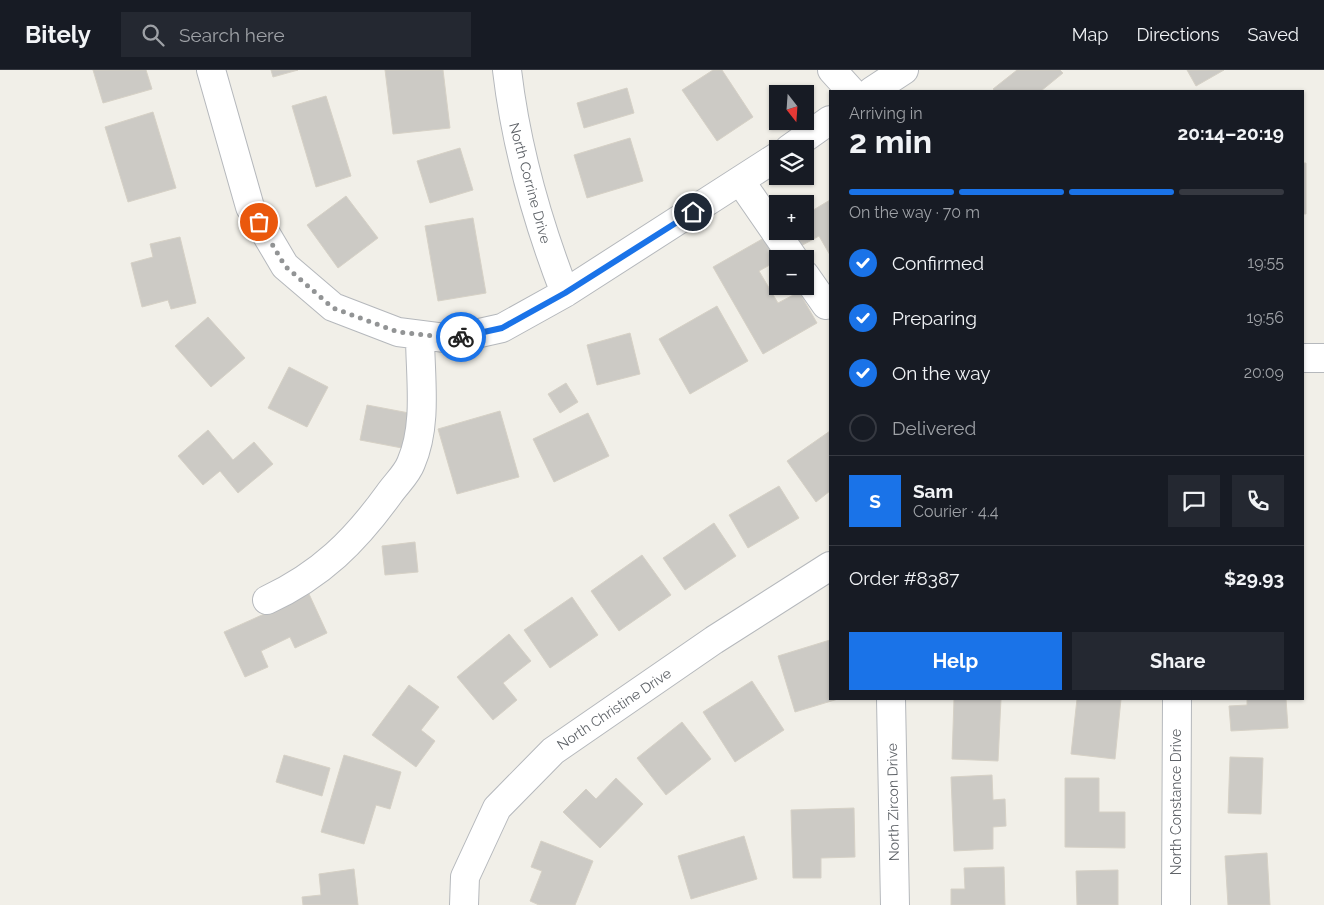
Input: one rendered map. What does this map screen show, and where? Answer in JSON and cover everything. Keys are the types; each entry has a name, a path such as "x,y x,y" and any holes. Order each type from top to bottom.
{"street":[{"path":"210,70 250,207 285,266 333,308 409,334 453,338 502,328 565,293 769,162"},
{"name":"North Corrine Drive","path":"507,70 513,122 543,238 565,293"},
{"path":"832,70 850,90"},
{"path":"874,90 904,70"},
{"path":"802,140 829,121"},
{"path":"741,182 788,250"},
{"path":"814,288 826,305"},
{"path":"267,600 296,586 337,555 356,537 411,464 421,424 409,334"},
{"path":"1304,358 1324,358"},
{"name":"North Christine Drive","path":"464,905 465,876 498,808 553,751 714,640 829,567"},
{"name":"North Zircon Drive","path":"891,700 895,905"},
{"name":"North Constance Drive","path":"1176,905 1177,700"}],"building":[{"path":"93,70 146,70 152,89 103,103"},
{"path":"271,70 298,70 273,77"},
{"path":"385,70 443,70 450,128 393,134"},
{"path":"713,70 722,70 753,117 717,141 682,90"},
{"path":"1017,70 1060,70 1063,73 1042,90 993,89"},
{"path":"1187,70 1224,70 1196,86"},
{"path":"627,88 634,113 584,128 577,103"},
{"path":"326,96 351,176 316,187 292,106"},
{"path":"153,112 176,188 128,202 105,127"},
{"path":"630,138 643,181 587,198 574,155"},
{"path":"460,148 473,190 430,203 417,161"},
{"path":"1304,163 1306,163 1306,214 1304,214"},
{"path":"346,196 378,238 338,268 307,225"},
{"path":"829,201 829,253 819,236 814,239 814,210"},
{"path":"473,218 486,293 438,301 425,226"},
{"path":"180,237 196,303 171,309 168,300 142,307 131,263 153,257 150,244"},
{"path":"764,238 771,250 769,250 769,265 759,271 769,288 769,295 773,295 778,303 793,295 801,295 817,323 763,354 713,267"},
{"path":"795,240 812,240 799,247"},
{"path":"717,306 748,361 690,394 659,339"},
{"path":"208,317 245,358 211,387 175,346"},
{"path":"630,333 640,374 597,385 587,345"},
{"path":"289,367 328,387 307,427 268,408"},
{"path":"566,383 578,402 560,413 548,394"},
{"path":"367,405 409,413 402,448 360,440"},
{"path":"500,411 519,477 457,494 438,429"},
{"path":"588,413 609,456 554,482 533,439"},
{"path":"208,430 233,460 254,442 273,464 238,493 220,471 203,485 178,456"},
{"path":"829,432 829,492 816,502 787,461"},
{"path":"779,486 799,518 748,548 729,515"},
{"path":"714,523 736,556 685,590 663,558"},
{"path":"415,542 418,572 385,575 382,546"},
{"path":"642,555 671,595 619,631 591,591"},
{"path":"309,594 327,633 295,648 290,637 261,651 268,667 245,677 224,632"},
{"path":"572,597 598,635 550,668 524,630"},
{"path":"509,634 531,661 503,683 517,700 493,720 457,677"},
{"path":"829,640 829,700 835,700 795,712 778,656"},
{"path":"752,681 784,730 735,762 703,712"},
{"path":"409,685 439,707 421,730 435,741 416,767 372,735"},
{"path":"954,700 1001,700 998,761 952,759"},
{"path":"1077,700 1121,700 1115,759 1071,754"},
{"path":"1247,700 1286,700 1288,728 1231,731 1229,706 1247,705"},
{"path":"682,722 711,759 666,795 637,758"},
{"path":"284,755 330,768 322,796 276,782"},
{"path":"344,755 401,772 390,809 376,805 364,844 321,832"},
{"path":"1230,757 1263,758 1261,814 1228,813"},
{"path":"992,775 993,800 1005,799 1006,826 993,827 993,849 954,851 951,777"},
{"path":"616,778 643,804 600,848 563,812 586,789 596,799"},
{"path":"1065,778 1099,778 1099,812 1125,812 1125,848 1065,847"},
{"path":"854,808 855,857 821,858 821,878 793,878 791,810"},
{"path":"744,836 757,879 691,899 678,856"},
{"path":"541,841 593,861 575,905 539,905 530,901 542,871 531,867"},
{"path":"1267,853 1270,905 1228,905 1225,856"},
{"path":"1004,867 1005,905 951,905 951,889 965,889 964,868"},
{"path":"354,869 358,905 303,905 302,897 321,895 319,874"},
{"path":"1118,870 1118,905 1077,905 1076,871"}],"way so far":[{"path":"259,222 285,266 333,308 398,332 453,338 461,337"}],"route":[{"path":"461,337 502,328 565,293 693,212"}]}
